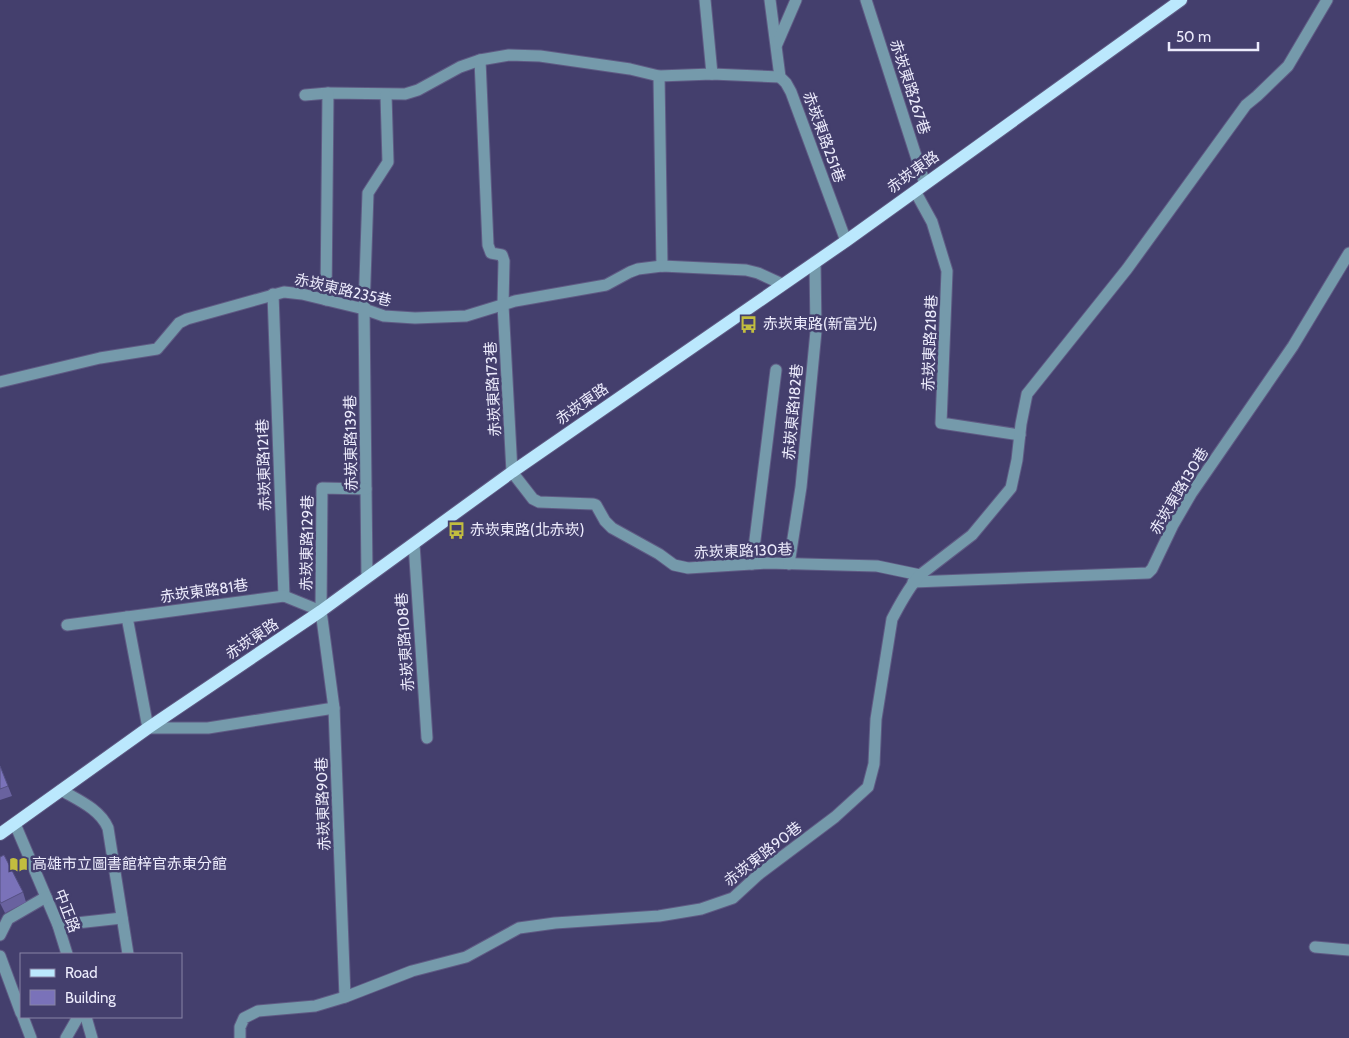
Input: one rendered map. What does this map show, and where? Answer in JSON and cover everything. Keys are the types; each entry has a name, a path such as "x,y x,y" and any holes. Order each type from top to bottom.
{"main road":[{"name":"赤崁東路","path":"0,834 148,728 321,611 512,472 846,241 1168,4 1181,0"}],"street":[{"path":"705,0 712,74"},
{"name":"赤崁東路251巷","path":"770,0 780,77 791,92 846,241"},
{"name":"赤崁東路251巷","path":"777,45 796,0"},
{"name":"赤崁東路267巷","path":"866,0 920,187"},
{"path":"917,578 972,534 1011,488 1027,394 1127,269 1246,104 1288,66 1327,0"},
{"path":"305,95 328,93 386,95 411,93 460,67 480,60 509,55 540,56 630,69 659,76 712,74 780,77"},
{"name":"赤崁東路173巷","path":"480,60 488,245 491,253 504,257 503,305 512,472"},
{"path":"659,76 662,266"},
{"path":"326,300 328,93"},
{"name":"赤崁東路139巷","path":"367,577 364,309 368,193 388,162 386,95"},
{"name":"赤崁東路218巷","path":"920,187 947,270 941,423 1020,435"},
{"name":"赤崁東路130巷","path":"512,472 533,499 539,502 589,502 596,505 605,521 612,528 659,554 674,565 688,568 752,564 877,566 917,578 1148,573 1152,569 1173,525 1191,494 1294,346 1349,253"},
{"name":"赤崁東路182巷","path":"789,564 801,487 816,331 814,262"},
{"name":"赤崁東路235巷","path":"0,382 100,358 157,349 179,323 187,319 272,294 293,292 364,309 384,316 415,318 466,316 515,301 606,286 638,269 662,266 746,270 758,273 782,284"},
{"name":"赤崁東路121巷","path":"272,294 284,596"},
{"name":"赤崁東路182巷","path":"752,564 776,370"},
{"name":"赤崁東路129巷","path":"321,611 322,488 366,489"},
{"name":"赤崁東路108巷","path":"414,544 427,738"},
{"name":"赤崁東路90巷","path":"240,1038 240,1027 244,1018 258,1012 315,1006 345,997 412,971 466,957 519,928 555,923 659,916 702,909 733,898 758,875 835,817 868,786 874,764 876,719 892,619 917,578"},
{"path":"284,596 321,611"},
{"name":"赤崁東路81巷","path":"67,625 284,596"},
{"name":"赤崁東路90巷","path":"321,611 334,708 345,997"},
{"path":"128,617 148,728 208,728 334,708"},
{"path":"61,790 84,803 104,820 108,828 128,953"},
{"name":"中正路","path":"15,824 58,925 66,953"},
{"path":"0,936 8,919 46,897"},
{"path":"58,925 122,918"},
{"path":"1315,947 1349,950"},
{"path":"0,956 20,1010"},
{"path":"23,1018 31,1038"},
{"path":"66,1038 77,1018"},
{"path":"86,1018 92,1038"}],"building":[{"path":"0,766 8,786 0,789"},
{"path":"4,855 23,892 1,903 0,857"}],"place":[{"name":"赤崁東路(新富光)","path":"749,324"},
{"name":"赤崁東路(北赤崁)","path":"456,530"},
{"name":"高雄市立圖書館梓官赤東分館","path":"18,864"}]}
